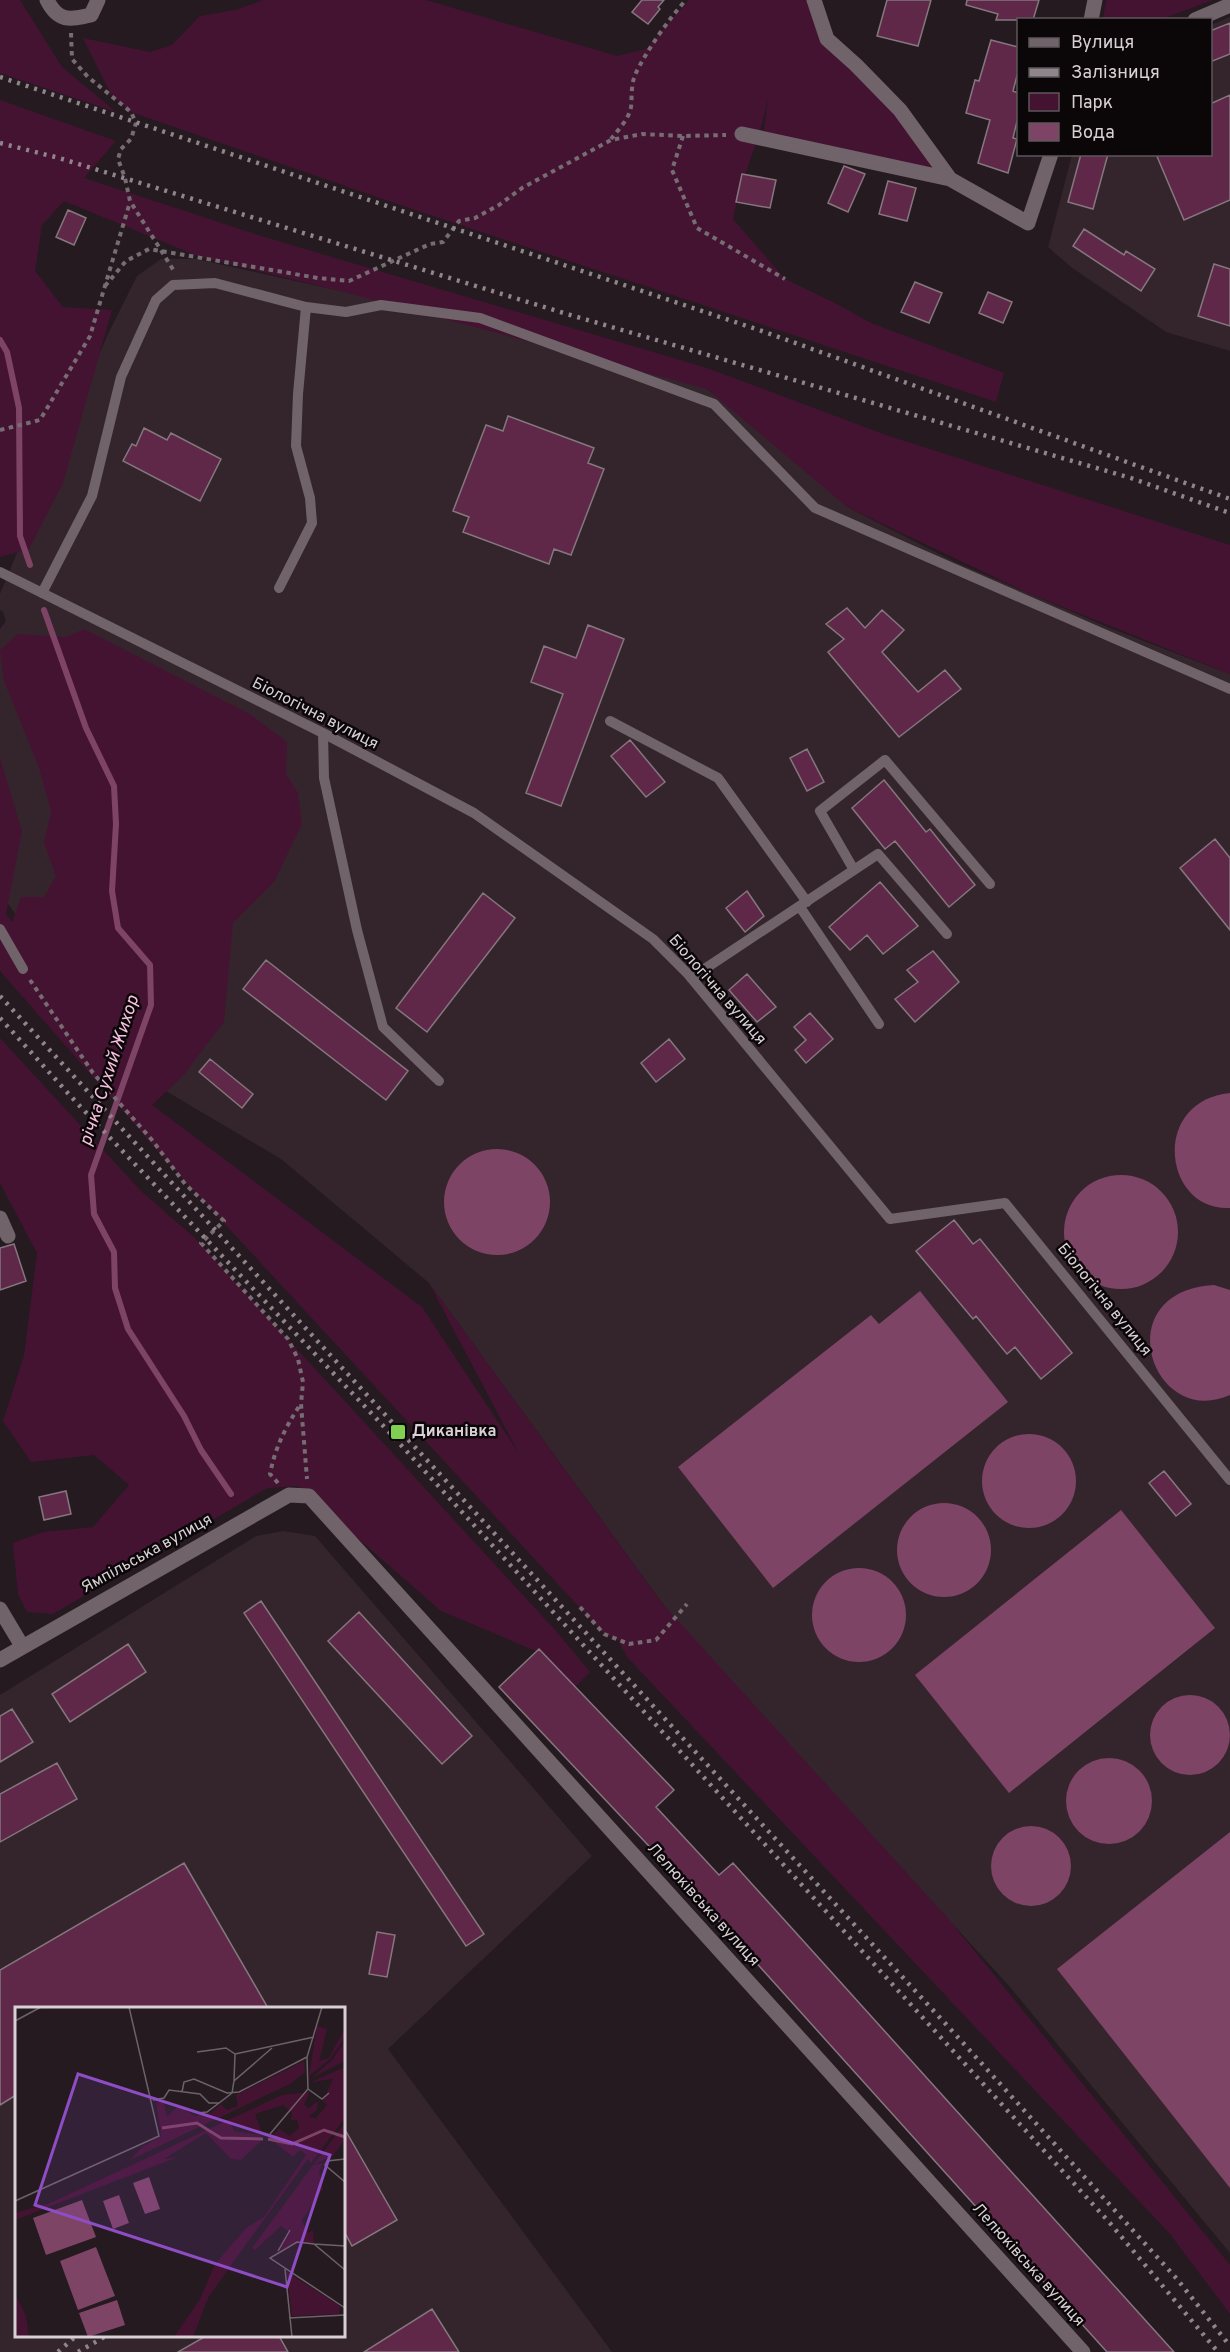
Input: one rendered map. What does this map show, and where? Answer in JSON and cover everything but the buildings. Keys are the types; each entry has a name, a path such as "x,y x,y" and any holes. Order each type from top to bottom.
{"street":[{"path":"47,0 53,12 70,20 91,15 98,0"},
{"path":"814,0 826,39 856,64 900,110 950,179"},
{"path":"1091,18 1095,0"},
{"path":"1201,18 1230,5"},
{"path":"742,134 950,179 1028,223 1051,156"},
{"path":"0,1218 8,1236"},
{"path":"289,1495 309,1496"},
{"name":"Ямпільська вулиця","path":"0,1660 289,1495"},
{"name":"Лелюківська вулиця","path":"309,1496 1083,2352"},
{"path":"0,1609 22,1646"}],"lane":[{"path":"42,593 92,496 121,377 156,300 173,285 215,283 306,307 346,312 381,305 480,318 714,404 815,508 1230,689"},
{"path":"279,588 312,523 310,498 296,446 306,307"},
{"name":"Біологічна вулиця","path":"0,572 323,733 474,813 653,939 691,978 890,1219 1005,1203 1230,1480"},
{"path":"610,721 718,778 804,904 879,1024"},
{"path":"323,733 324,778 357,930 384,1027 439,1081"},
{"path":"854,870 820,811 885,760 990,884"},
{"path":"691,978 878,854 947,934"},
{"path":"0,929 23,969"}],"path":[{"path":"611,140 625,122 631,109 634,76 643,59 686,0"},
{"path":"70,20 72,58 88,76 131,112 136,123 132,139 121,149 118,159 130,201 174,270 173,285"},
{"path":"105,286 126,261 148,249 318,278 349,281 430,244 443,242 459,220 475,218 499,205 522,188 611,140 642,134 683,136 742,134"},
{"path":"683,136 672,170 697,228 785,279"},
{"path":"0,430 40,420 90,336 130,201"},
{"path":"23,969 42,1000 107,1089 152,1140 185,1184 224,1221 201,1243 288,1339 298,1359 303,1382 301,1404 309,1496"},
{"path":"289,1495 270,1474 274,1452 301,1404"},
{"path":"580,1607 604,1634 629,1644 656,1640 687,1604"}],"shaded area":[{"path":"1230,17 1230,351 1166,332 1071,267 1048,247 1072,156 1212,156 1212,25"},
{"path":"161,259 196,259 336,290 469,301 698,383 782,442 847,507 955,562 1110,628 1230,674 1230,2253 1010,1987 668,1611 429,1283 281,1159 159,1087 61,976 0,893 0,629 6,621 0,610 0,594 107,336 137,276"},
{"path":"283,1531 315,1536 592,1856 388,2049 612,2352 0,2352 0,1695 256,1536"}],"green space":[{"path":"0,0 20,0 62,67 116,112 0,73"},
{"path":"264,0 426,0 617,56 646,49 689,0 809,0 811,10 950,179 763,139 768,98 733,219 785,279 871,323 1004,373 996,402 409,208 131,112 112,96 83,38 150,52 172,45 200,16 235,10"},
{"path":"1106,0 1213,0 1165,18 1103,18"},
{"path":"0,100 116,141 84,178 261,236 707,368 886,435 1230,545 1230,674 1028,593 847,507 707,389 336,290 200,257 64,201 42,225 35,271 63,307 112,310 63,483 29,549 0,557"},
{"path":"84,629 250,714 287,742 286,774 298,793 302,824 274,882 233,923 224,1022 182,1077 152,1105 422,1307 518,1452 429,1283 662,1603 951,1922 1230,2265 1230,2314 1170,2234 627,1657 618,1640 604,1634 172,1167 0,971 0,758 22,831 6,914 12,922 21,897 44,897 56,876 44,843 51,811 39,768 4,681 0,650 18,634 66,637"},
{"path":"0,1038 141,1191 194,1237 556,1631 590,1672 575,1687 536,1651 441,1611 298,1486 267,1488 53,1614 27,1612 18,1594 13,1543 43,1532 93,1527 129,1485 94,1455 31,1462 3,1421 24,1356 37,1253 0,1183"}],"water":[{"path":"1230,1093 1230,1208 1207,1204 1190,1192 1179,1175 1175,1155 1177,1134 1187,1115 1204,1100"},
{"path":"497,1149 517,1153 535,1164 546,1182 550,1202 546,1222 535,1240 517,1251 497,1255 477,1251 459,1240 448,1222 444,1202 448,1182 459,1164 477,1153"},
{"path":"1121,1175 1143,1179 1162,1191 1174,1210 1178,1232 1174,1254 1162,1273 1143,1285 1121,1289 1099,1285 1080,1273 1068,1254 1064,1232 1068,1210 1080,1191 1099,1179"},
{"path":"1214,1285 1230,1290 1230,1395 1202,1401 1179,1393 1162,1377 1152,1355 1151,1332 1160,1310 1180,1293"},
{"path":"920,1291 1008,1402 773,1588 678,1467 871,1315 879,1324"},
{"path":"1029,1434 1047,1437 1062,1448 1073,1463 1076,1481 1073,1499 1062,1514 1047,1525 1029,1528 1011,1525 996,1514 985,1499 982,1481 985,1463 996,1448 1011,1437"},
{"path":"944,1503 962,1506 977,1517 988,1532 991,1550 988,1568 977,1583 962,1594 944,1597 926,1594 911,1583 900,1568 897,1550 900,1532 911,1517 926,1506"},
{"path":"1121,1510 1215,1628 1009,1793 915,1675"},
{"path":"859,1568 877,1571 892,1582 903,1597 906,1615 903,1633 892,1648 877,1659 859,1662 841,1659 826,1648 815,1633 812,1615 815,1597 826,1582 841,1571"},
{"path":"1190,1695 1205,1698 1218,1707 1227,1720 1230,1735 1227,1750 1218,1763 1205,1772 1190,1775 1175,1772 1162,1763 1153,1750 1150,1735 1153,1720 1162,1707 1175,1698"},
{"path":"1109,1758 1133,1765 1145,1777 1152,1801 1145,1825 1133,1837 1109,1844 1085,1837 1073,1825 1066,1801 1073,1777 1085,1765"},
{"path":"1031,1826 1046,1829 1059,1838 1068,1851 1071,1866 1068,1881 1059,1894 1046,1903 1031,1906 1016,1903 1003,1894 994,1881 991,1866 994,1851 1003,1838 1016,1829"},
{"path":"1230,1832 1230,2188 1057,1969"}],"waterway":[{"name":"річка Сухий Жихор","path":"0,340 7,352 19,408 20,536 30,565"},
{"name":"річка Сухий Жихор","path":"44,610 86,728 114,786 116,824 112,891 118,928 150,965 151,1005 91,1175 94,1214 114,1252 115,1288 128,1329 184,1416 201,1450 231,1494"}],"railway":[{"path":"0,77 762,331 1230,499"},
{"path":"0,143 59,158 567,314 1131,478 1230,513"},
{"path":"0,996 954,2033 1177,2279 1230,2346"},
{"path":"0,1018 76,1102 390,1433 1109,2222 1218,2352"},
{"path":"58,2352 75,2337"},
{"path":"78,2352 104,2337"}],"place":[{"name":"Диканівка","path":"398,1432"}]}
